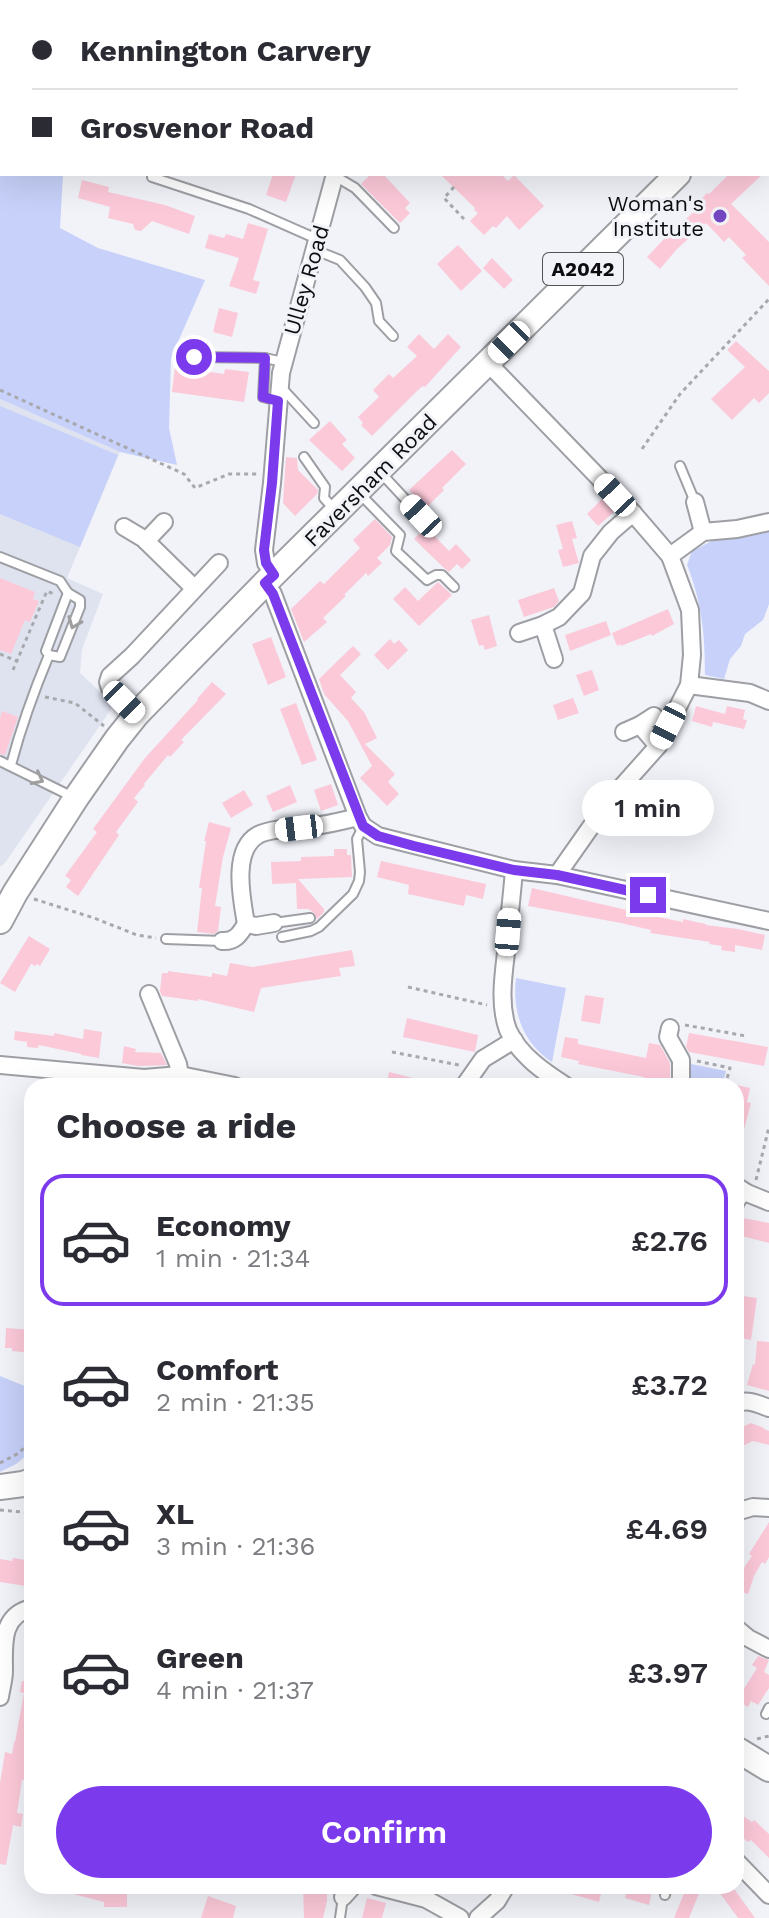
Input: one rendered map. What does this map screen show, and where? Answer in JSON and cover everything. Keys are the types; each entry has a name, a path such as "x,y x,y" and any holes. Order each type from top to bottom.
{"main road":[{"name":"Faversham Road","path":"0,921 76,798 137,714 676,176"},
{"path":"0,1487 24,1484"},
{"path":"744,1754 769,1769"}],"street":[{"name":"Ulley Road","path":"334,176 283,362 262,550 273,594 361,821"},
{"path":"488,363 633,513 670,556 690,610 692,655 689,685 658,746 609,801 557,875"},
{"path":"695,502 703,532"},
{"path":"519,633 559,617 582,593 592,556 611,532 633,513"},
{"path":"146,541 164,522"},
{"path":"670,556 703,532 769,522"},
{"path":"124,527 146,541 194,588"},
{"path":"137,714 110,688 109,679 219,563"},
{"path":"543,625 554,659"},
{"path":"689,685 750,693 769,701"},
{"path":"624,732 647,720 658,746"},
{"path":"222,941 233,940 246,924 240,882 241,864 247,845 252,840 265,832 361,821 378,836 514,870 557,875 769,921"},
{"path":"514,870 502,995 504,1009 514,1040 538,1067 554,1078"},
{"path":"246,924 278,930"},
{"path":"149,994 180,1075"},
{"path":"670,1028 668,1037 681,1060 681,1078"},
{"path":"469,1078 483,1059 514,1040"},
{"path":"0,1065 144,1078 180,1075 195,1078"},
{"path":"745,1191 769,1202"},
{"path":"744,1399 769,1408"},
{"path":"744,1510 769,1508"},
{"path":"0,1697 8,1625 17,1614 24,1611"},
{"path":"744,1635 769,1649"},
{"path":"744,1869 769,1895"},
{"path":"407,1894 426,1899 460,1918"},
{"path":"478,1918 501,1894"}],"lane":[{"path":"336,176 355,188 394,228"},
{"path":"152,177 249,209 316,244 340,260 365,287 376,303 379,321 393,336"},
{"path":"194,357 265,358 283,362"},
{"path":"265,358 263,397 279,393 314,423"},
{"path":"304,457 325,487 324,498 338,513"},
{"path":"680,466 695,502"},
{"path":"379,471 421,516"},
{"path":"359,492 400,535 396,551 427,580 442,575 454,587"},
{"path":"0,557 60,581 67,596 46,651 58,658 80,607 80,600 67,596"},
{"path":"11,765 22,723 49,655"},
{"path":"0,761 76,798"},
{"path":"278,930 311,931 353,894 360,872 357,839 361,821"},
{"path":"278,930 310,918"},
{"path":"166,939 222,941"},
{"path":"340,1918 347,1894"}],"path":[{"path":"454,187 444,198 464,219"},
{"path":"642,449 680,394 769,299"},
{"path":"0,390 184,474 195,488 229,474 273,473"},
{"path":"13,670 47,591 67,596"},
{"path":"0,654 17,661"},
{"path":"33,694 75,703 106,728"},
{"path":"15,893 137,935 166,939"},
{"path":"408,987 504,1009"},
{"path":"670,1028 689,1024 746,1036"},
{"path":"392,1052 475,1068"},
{"path":"681,1078 690,1060 730,1068 727,1078"},
{"path":"745,1191 769,1127"},
{"path":"0,1463 24,1448"},
{"path":"0,1510 24,1512"}],"shaded area":[{"path":"0,176 63,176 60,228 98,248 205,280 171,358 169,428 177,465 120,452 0,399"},
{"path":"0,399 120,452 67,578 103,594 82,649 80,673 114,705 0,867"},
{"path":"0,406 118,455 80,547 0,514"},
{"path":"769,532 769,604 763,620 745,634 741,646 730,659 724,679 705,675 702,619 687,565 692,551 714,540"},
{"path":"516,978 566,988 552,1062 534,1046 522,1026 516,1003"},
{"path":"691,1064 726,1071 724,1078 687,1078"},
{"path":"0,1376 24,1386 24,1458 0,1472"}],"building":[{"path":"272,176 295,176 286,202 266,195"},
{"path":"369,176 385,176 410,203 405,208 410,213 400,223 361,184"},
{"path":"442,176 503,176 508,181 515,176 544,206 519,230 507,216 484,235 470,221 478,213"},
{"path":"727,176 761,176 731,204 769,242 769,286 742,258 746,255 729,237 724,242 706,223 660,269 647,257"},
{"path":"82,180 109,187 108,192 165,205 195,216 189,234 152,221 141,231 135,230 133,224 108,218 110,207 78,198"},
{"path":"248,223 268,229 253,280 260,282 256,294 229,286 239,258 205,248 209,234 224,238 226,234 243,239"},
{"path":"458,245 482,271 461,291 437,264"},
{"path":"492,258 513,280 504,289 483,268"},
{"path":"219,308 238,313 232,337 213,332"},
{"path":"419,334 434,349 448,334 461,347 425,387 417,391 372,436 358,417 379,397 373,390 389,374 393,378 417,356 407,347"},
{"path":"736,341 769,371 769,393 759,403 754,398 732,420 711,399 745,367 727,350"},
{"path":"175,367 224,374 225,369 249,372 244,402 172,392"},
{"path":"330,421 347,440 342,444 355,458 342,471 309,440"},
{"path":"452,450 466,464 427,507 409,490"},
{"path":"286,457 297,458 298,470 318,490 295,516 283,503"},
{"path":"602,499 614,512 598,526 587,514"},
{"path":"375,519 392,537 390,545 377,558 382,563 368,576 366,573 344,595 323,618 327,622 304,642 291,609 320,581 324,584 360,548 353,540"},
{"path":"572,521 577,538 572,539 579,563 563,567 558,550 563,549 556,525"},
{"path":"426,527 449,551 456,544 471,560 462,569 457,564 449,572 414,539"},
{"path":"0,578 35,592 33,599 39,601 30,622 25,620 11,654 0,650"},
{"path":"438,582 452,595 419,626 393,599 405,587 418,601"},
{"path":"554,588 559,601 554,607 524,617 518,600"},
{"path":"668,609 674,624 652,636 617,646 612,633"},
{"path":"489,615 497,646 485,650 483,645 479,646 471,620"},
{"path":"606,621 611,635 570,651 565,635"},
{"path":"271,637 286,677 268,685 252,644"},
{"path":"390,639 394,644 399,640 408,650 388,670 374,655"},
{"path":"353,646 361,654 340,675 356,692 351,698 364,712 377,738 365,744 395,774 388,782 399,794 387,806 360,778 372,766 348,721 324,694 319,679"},
{"path":"592,670 599,690 584,696 576,675"},
{"path":"212,682 226,694 144,784 134,798 138,802 116,832 119,835 78,896 66,887 71,880 65,876 97,832 93,829 145,758"},
{"path":"573,698 579,713 558,720 553,705"},
{"path":"296,703 317,760 302,765 280,709"},
{"path":"696,706 725,714 727,706 745,710 743,719 747,720 744,729 713,722 712,727 692,721"},
{"path":"2,711 18,717 5,755 0,754"},
{"path":"331,784 338,805 321,811 314,790"},
{"path":"290,785 297,802 273,812 266,796"},
{"path":"244,790 253,805 231,818 222,803"},
{"path":"209,822 231,828 215,906 221,907 218,931 214,934 197,932 204,841"},
{"path":"334,849 347,849 347,855 351,855 352,877 298,879 324,909 317,919 308,909 297,909 296,883 272,884 271,862 334,856"},
{"path":"381,861 486,884 483,899 466,895 464,906 408,894 409,885 377,877"},
{"path":"532,888 648,915 765,935 762,950 735,945 735,952 721,950 722,946 710,942 650,933 651,930 621,923 528,906"},
{"path":"29,936 50,949 40,966 31,964 15,992 0,983"},
{"path":"352,950 355,966 339,968 341,976 261,988 254,1012 198,999 162,996 160,991 162,973 168,971 227,976 230,963 253,967"},
{"path":"585,995 604,998 600,1024 581,1021"},
{"path":"407,1018 478,1035 475,1052 403,1037"},
{"path":"84,1029 102,1032 99,1058 39,1045 38,1048 27,1047 27,1042 14,1040 15,1031 54,1036 54,1033 83,1039"},
{"path":"689,1033 768,1047 764,1066 689,1052 686,1047"},
{"path":"565,1037 578,1039 578,1044 646,1058 649,1043 660,1045 670,1063 670,1078 644,1078 578,1064 579,1061 561,1057"},
{"path":"124,1046 136,1049 135,1052 161,1053 167,1065 122,1063"},
{"path":"389,1072 413,1078 388,1078"},
{"path":"744,1087 750,1088 747,1102 751,1103 744,1130"},
{"path":"744,1218 769,1223 769,1243 744,1237"},
{"path":"744,1296 757,1298 751,1340 744,1339"},
{"path":"6,1328 24,1329 24,1352 5,1348"},
{"path":"757,1341 769,1342 769,1391 747,1385 755,1365"},
{"path":"751,1423 769,1431 769,1445 753,1441 744,1445 744,1426"},
{"path":"769,1522 769,1557 754,1576 748,1594 744,1593 744,1569 752,1556 749,1554"},
{"path":"13,1558 24,1560 24,1586 0,1582 0,1559 12,1561"},
{"path":"758,1656 769,1660 764,1672 752,1665"},
{"path":"757,1668 769,1675 769,1688 758,1705 751,1701 748,1707 744,1704 744,1689"},
{"path":"24,1693 24,1780 17,1813 23,1814 21,1827 13,1825 6,1865 0,1864 0,1783 5,1752 12,1754"},
{"path":"744,1816 752,1822 754,1820 769,1834 769,1858 751,1840 748,1842 744,1839"},
{"path":"73,1894 127,1894 127,1907 104,1907 104,1902"},
{"path":"303,1894 327,1894 323,1918 304,1918"},
{"path":"571,1894 601,1894 599,1902"},
{"path":"626,1894 651,1894 649,1905 625,1898"},
{"path":"684,1894 699,1894 689,1918 674,1918"},
{"path":"720,1894 738,1894 755,1918 738,1918"},
{"path":"208,1896 236,1906 233,1918 201,1918"},
{"path":"367,1898 386,1903 382,1918 362,1918"}],"place":[{"name":"Woman's Institute","path":"720,216"}],"route":[{"path":"194,357 265,358 263,397 278,401 264,550 266,563 274,575 265,583 273,594 363,826 378,836 414,846 514,870 557,875 648,895"}]}
